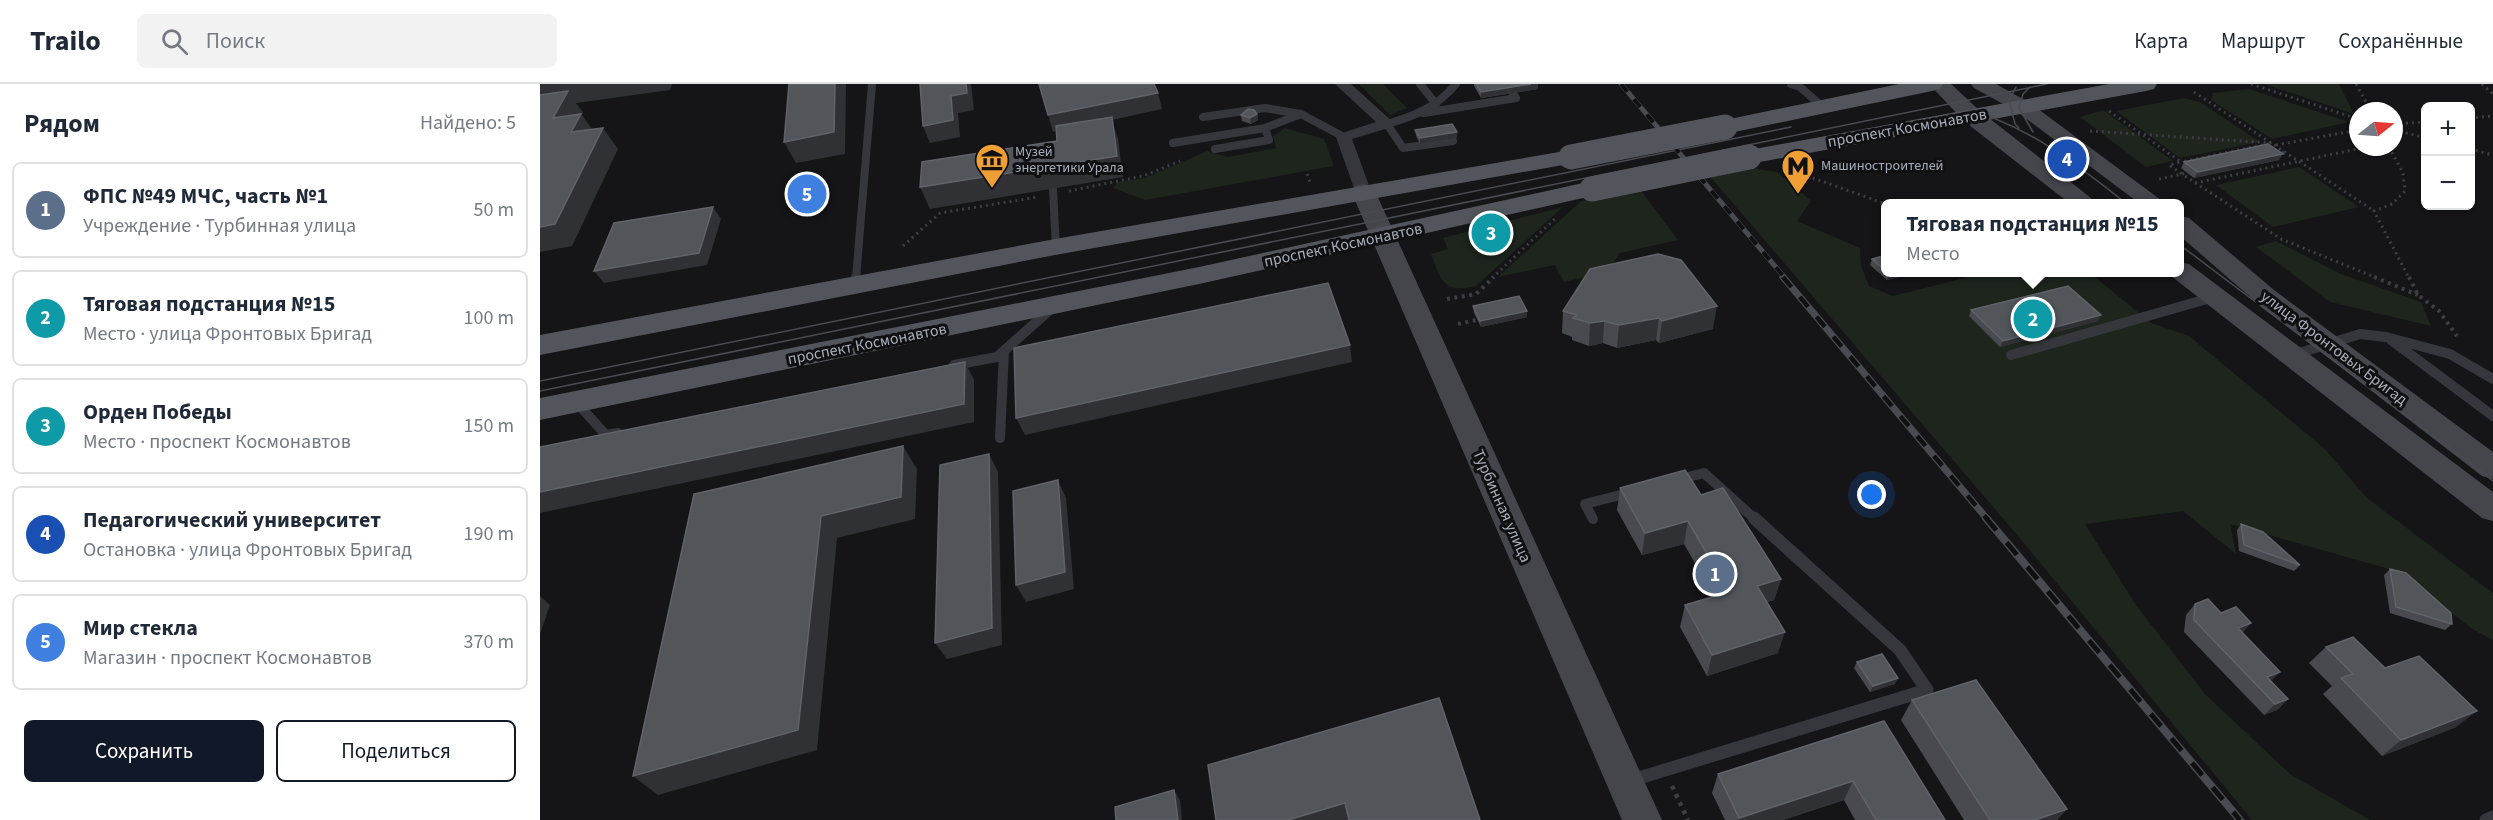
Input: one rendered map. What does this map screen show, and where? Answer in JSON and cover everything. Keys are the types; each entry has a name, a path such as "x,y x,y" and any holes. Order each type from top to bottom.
{"main road":[{"path":"540,345 856,283 1056,249 1363,191 1571,157 1932,84"},
{"path":"1939,84 1972,116 2077,199"},
{"path":"1981,84 2023,107 2146,199"},
{"name":"проспект Космонавтов","path":"540,409 1054,306 1749,157 2146,84"},
{"name":"Турбинная улица","path":"1363,191 1642,820"},
{"name":"улица Фронтовых Бригад","path":"2184,226 2265,296 2493,468"},
{"name":"улица Фронтовых Бригад","path":"2184,273 2493,509"}],"street":[{"path":"1342,84 1387,124"},
{"path":"1363,191 1344,138 1387,124"}],"lane":[{"path":"856,283 872,84"},
{"path":"1420,84 1436,104"},
{"path":"1424,113 1456,84"},
{"path":"1453,141 1403,148 1387,124 1424,113 1516,98 1507,84"},
{"path":"1791,84 1800,87 1823,107"},
{"path":"1203,117 1265,107 1287,109 1301,114 1344,138"},
{"path":"1173,143 1265,128 1301,114"},
{"path":"1215,149 1269,140 1265,128"},
{"path":"1053,189 1056,249"},
{"path":"2011,355 2217,296"},
{"path":"940,368 997,357 1054,306"},
{"path":"2293,355 2360,334 2386,337 2450,354 2493,379"},
{"path":"2386,337 2493,416"},
{"path":"1000,438 1004,351"},
{"path":"576,402 606,435 629,430"},
{"path":"1625,782 1927,690 1900,650 1704,473 1665,483"},
{"path":"1593,519 1585,504 1646,488"},
{"path":"2487,820 2493,817"}],"path":[{"path":"2251,84 2349,116"},
{"path":"2356,84 2366,102"},
{"path":"2482,84 2493,94"},
{"path":"2194,92 2374,211 2418,295"},
{"path":"2108,109 2181,162"},
{"path":"2475,118 2493,116"},
{"path":"2403,123 2421,122"},
{"path":"2084,130 2274,144"},
{"path":"2349,132 2169,165 2281,239 2418,295 2439,311 2457,336"},
{"path":"2403,132 2421,137"},
{"path":"2475,150 2493,155"},
{"path":"2194,183 2349,151"},
{"path":"2271,155 2285,152"},
{"path":"2374,211 2392,204 2405,191 2403,173 2394,156"},
{"path":"1785,168 1881,202"},
{"path":"2153,180 2198,171"},
{"path":"1448,299 1476,294 1561,214"},
{"path":"1458,324 1488,317"},
{"path":"1665,769 1688,820"}],"shaded area":[{"path":"1359,84 1383,84 1407,108 1390,115"},
{"path":"2264,84 2339,84 2349,104 2349,112"},
{"path":"2249,89 2349,122 2272,139 2211,100 2213,93"},
{"path":"2184,98 2200,102 2260,142 2180,158 2116,111"},
{"path":"2103,110 2173,161 2146,167 2080,117"},
{"path":"1285,128 1324,139 1334,166 1145,200 1113,188 1118,182 1145,178 1207,151 1228,157 1276,148 1273,136"},
{"path":"1740,166 1777,172 1811,201 1797,221 1860,248 1861,266 1869,286 1893,296 1968,277 2095,277 2151,323 2189,336 2324,448 2367,498 2493,593 2493,640 2474,630 2396,571 2230,524 2236,554 2183,511 2085,524 2136,605 2205,694 2290,774 2370,820 2252,820 2018,536 1708,174"},
{"path":"2299,167 2359,207 2273,227 2216,185"},
{"path":"1639,188 1678,240 1620,253 1607,272 1564,282 1555,265 1498,277 1581,201"},
{"path":"1563,207 1476,286 1450,287 1441,278 1431,254 1448,249 1443,238"},
{"path":"2276,241 2341,274 2421,302 2431,326 2330,302 2256,247"}],"building":[{"path":"789,84 835,84 834,132 784,142"},
{"path":"920,84 966,84 967,93 951,96 953,120 923,126"},
{"path":"1039,84 1154,84 1158,93 1048,115"},
{"path":"1476,84 1531,84 1481,92"},
{"path":"568,91 553,118 581,114 571,132 603,128 555,224 540,227 540,95"},
{"path":"1248,109 1254,110 1257,114 1250,118 1241,115"},
{"path":"1112,117 1117,156 920,187 922,162 1057,141 1056,126"},
{"path":"1452,124 1457,132 1420,138 1415,130"},
{"path":"2268,144 2283,154 2198,172 2184,162"},
{"path":"713,207 699,253 594,271 614,223"},
{"path":"1658,254 1681,260 1717,306 1662,321 1659,318 1619,325 1604,321 1590,323 1573,318 1577,315 1563,311 1590,269"},
{"path":"1881,256 1881,267 1872,259"},
{"path":"1328,283 1350,345 1016,418 1014,348"},
{"path":"2068,286 2101,315 2003,341 1971,310"},
{"path":"1519,296 1527,311 1480,321 1473,306"},
{"path":"965,362 964,404 540,492 540,447"},
{"path":"903,446 901,497 821,516 798,730 633,776 694,494"},
{"path":"989,454 992,628 935,643 940,465"},
{"path":"1685,470 1701,495 1723,488 1781,579 1757,586 1785,632 1712,655 1685,605 1729,592 1688,521 1645,533 1620,488"},
{"path":"1058,480 1065,572 1016,585 1013,491"},
{"path":"2241,524 2263,532 2300,565 2244,545"},
{"path":"2390,569 2406,573 2451,613 2452,624 2396,607"},
{"path":"2208,599 2221,613 2236,607 2251,623 2238,628 2280,672 2267,677 2288,699 2275,704 2194,620 2195,604"},
{"path":"2353,637 2385,668 2419,656 2477,711 2401,740 2341,678 2353,674 2326,647"},
{"path":"1882,654 1898,678 1873,686 1857,662"},
{"path":"1976,680 2067,809 2035,820 1990,820 1912,700"},
{"path":"1439,698 1480,820 1349,820 1345,803 1288,820 1216,820 1208,765"},
{"path":"1884,721 1945,820 1876,820 1853,781 1739,818 1718,774"},
{"path":"1174,790 1178,820 1116,820 1115,807"}],"tram line":[{"path":"2029,88 2047,84"},
{"path":"2014,91 2016,87"},
{"path":"2014,91 2029,88"},
{"path":"2029,88 2023,94 2019,108 2033,132"},
{"path":"540,391 2014,91"},
{"path":"2014,91 2009,100 2015,124 2019,128"},
{"path":"1952,105 1978,112 2024,132 2065,157 2121,199"},
{"path":"540,381 1791,127"},
{"path":"2184,248 2493,481"}],"railway":[{"path":"1621,84 1785,278"},
{"path":"1783,277 1988,520"},
{"path":"1986,518 2240,820"}],"place":[{"name":"Педагогический университет","path":"2067,159"},
{"name":"Музей энергетики Урала","path":"992,189"},
{"name":"Мир стекла","path":"807,194"},
{"name":"Машиностроителей","path":"1798,195"},
{"name":"Орден Победы","path":"1491,233"},
{"name":"Тяговая подстанция №15","path":"2033,319"},
{"name":"ФПС №49 МЧС, часть №1","path":"1715,574"}]}
